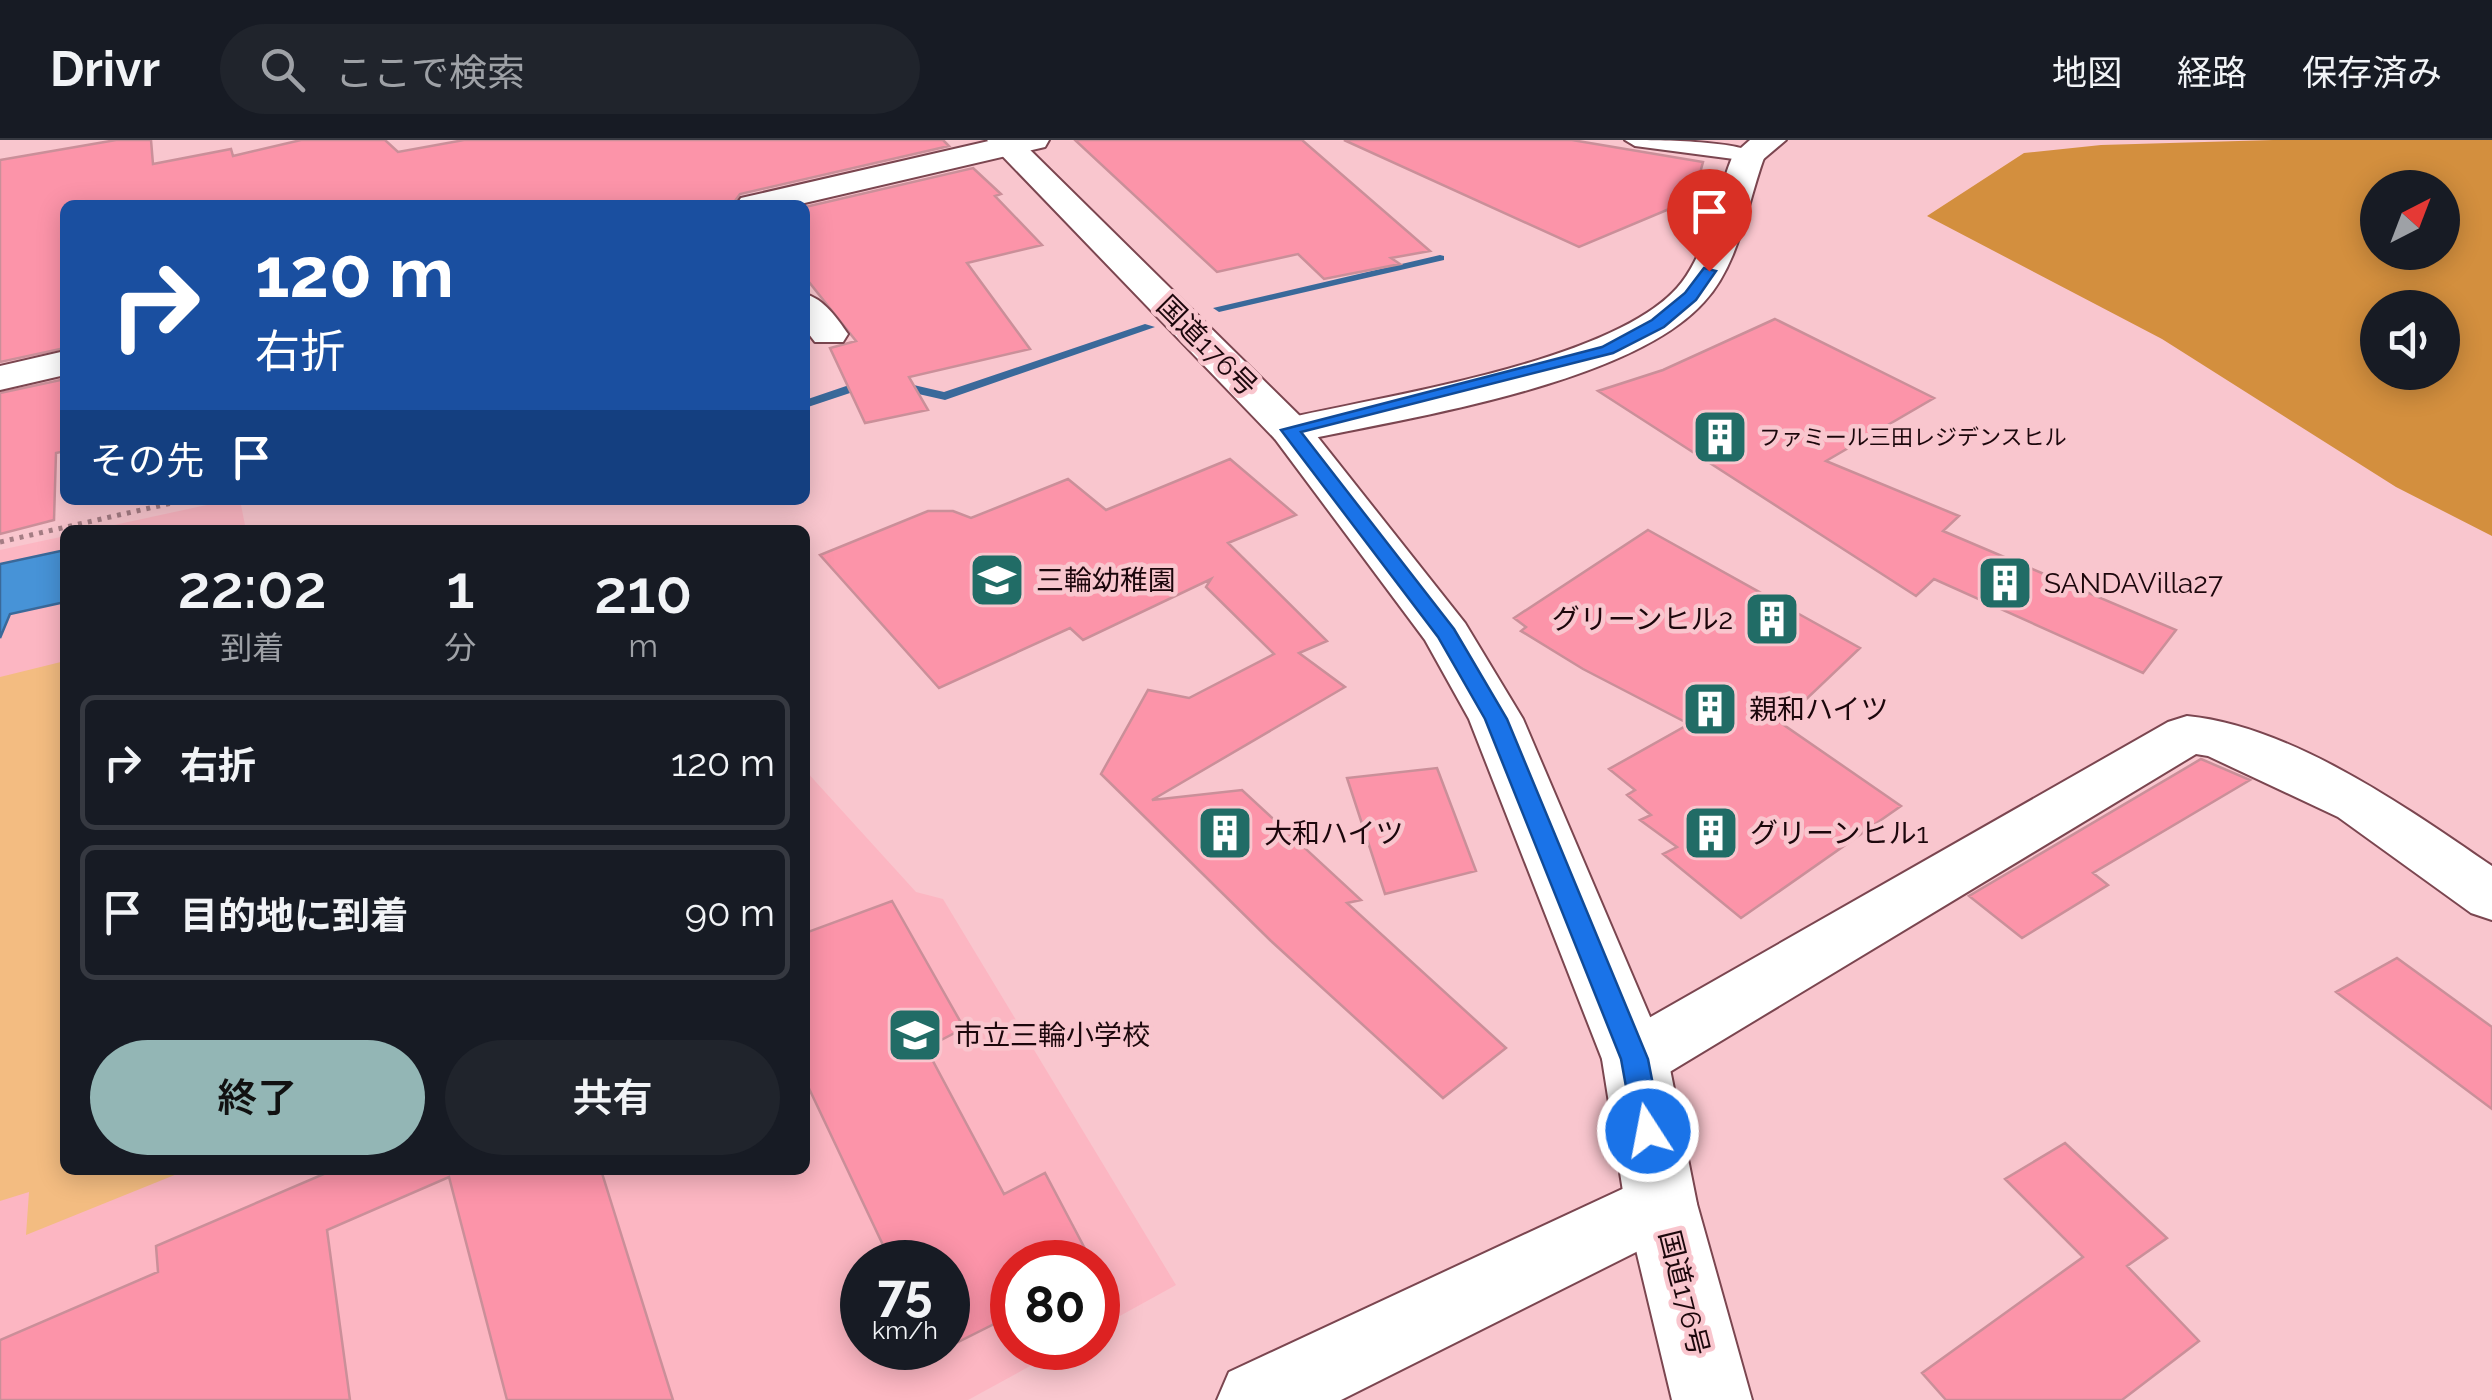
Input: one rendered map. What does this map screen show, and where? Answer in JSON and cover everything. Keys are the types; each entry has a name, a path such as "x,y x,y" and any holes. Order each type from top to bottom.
{"main road":[{"path":"774,200 1015,142"},
{"name":"国道176号","path":"1015,142 1290,430 1447,634 1496,719 1634,1059 1661,1204 1712,1400"},
{"path":"1290,430 1539,370 1607,350 1658,324 1690,296 1709,271 1760,148"},
{"path":"810,311 829,334"},
{"path":"0,378 60,364"},
{"path":"1634,1059 2187,734 2218,738 2358,803 2492,898"},
{"path":"1256,1400 1661,1204"}],"lane":[{"path":"1635,140 1760,148"}],"path":[{"path":"75,525 163,505"},
{"path":"0,542 60,528"}],"shaded area":[{"path":"2273,140 2492,140 2492,536 2396,487 2162,339 1927,216 2024,153 2101,145"},
{"path":"207,505 241,505 245,525 114,525"},
{"name":"市立三輪小学校","path":"60,537 60,1175 810,1175 810,775 916,892 943,899 1176,1285 1120,1316 1120,1240 990,1240 990,1370 1023,1370 968,1400 0,1400 0,550"},
{"path":"60,662 60,1175 175,1175 26,1235 29,1192 0,1201 0,677"}],"water":[{"path":"60,551 60,603 10,614 0,638 0,564"}],"building":[{"path":"116,140 151,140 153,164 231,149 233,156 301,140 385,140 398,152 464,140 943,140 949,146 740,194 736,200 60,200 60,349 0,362 0,160"},
{"path":"1075,140 1302,140 1430,251 1391,258 1400,264 1324,279 1298,254 1217,272"},
{"path":"1344,140 1572,140 1703,162 1693,199 1579,247"},
{"path":"973,168 1001,194 995,196 1042,245 967,263 1030,349 909,377 928,410 865,423 830,348 856,341 810,283 810,206"},
{"path":"1775,319 1934,398 1826,461 1959,516 1943,531 2176,630 2143,673 1934,579 1916,596 1598,391 1663,370"},
{"path":"60,380 60,452 56,453 54,520 0,534 0,393"},
{"path":"1230,459 1296,515 1228,543 1327,641 1299,653 1345,687 1152,800 1242,790 1361,900 1347,903 1506,1048 1443,1098 1271,941 1101,774 1148,690 1189,698 1274,654 1206,587 1211,579 1083,640 1070,628 939,688 820,555 928,511 953,511 971,518 1068,479 1106,510"},
{"path":"1648,530 1860,648 1781,723 1901,806 1741,918 1663,854 1677,847 1640,820 1651,815 1627,795 1635,790 1609,769 1689,724 1583,669 1521,631 1526,627 1514,618"},
{"path":"2201,759 2250,780 2093,873 2108,885 2022,938 1969,896"},
{"path":"1437,768 1476,871 1385,894 1347,778"},
{"path":"892,901 964,1028 926,1048 1004,1194 1045,1173 1080,1240 990,1240 990,1326 970,1336 970,1240 881,1240 810,1091 810,931"},
{"path":"2397,958 2492,1027 2492,1109 2336,992"},
{"path":"2065,1143 2167,1238 2127,1266 2199,1341 2122,1400 1946,1400 1922,1373 2083,1257 2005,1179"},
{"path":"321,1175 603,1175 673,1400 507,1400 449,1177 327,1230 350,1400 0,1400 0,1340 158,1272 156,1246"}],"waterway":[{"path":"1219,308 1440,258"},
{"path":"810,402 858,386 892,384 945,396 1149,327"}],"place":[{"name":"ファミール三田レジデンスヒル","path":"1720,437"},
{"name":"三輪幼稚園","path":"997,580"},
{"name":"SANDAVilla27","path":"2005,583"},
{"name":"グリーンヒル2","path":"1772,619"},
{"name":"親和ハイツ","path":"1710,709"},
{"name":"大和ハイツ","path":"1225,833"},
{"name":"グリーンヒル1","path":"1711,833"},
{"name":"市立三輪小学校","path":"915,1035"}],"route":[{"path":"1648,1131 1634,1059 1496,719 1447,634 1290,430 1522,375 1607,350 1658,324 1690,296 1709,271"}]}
